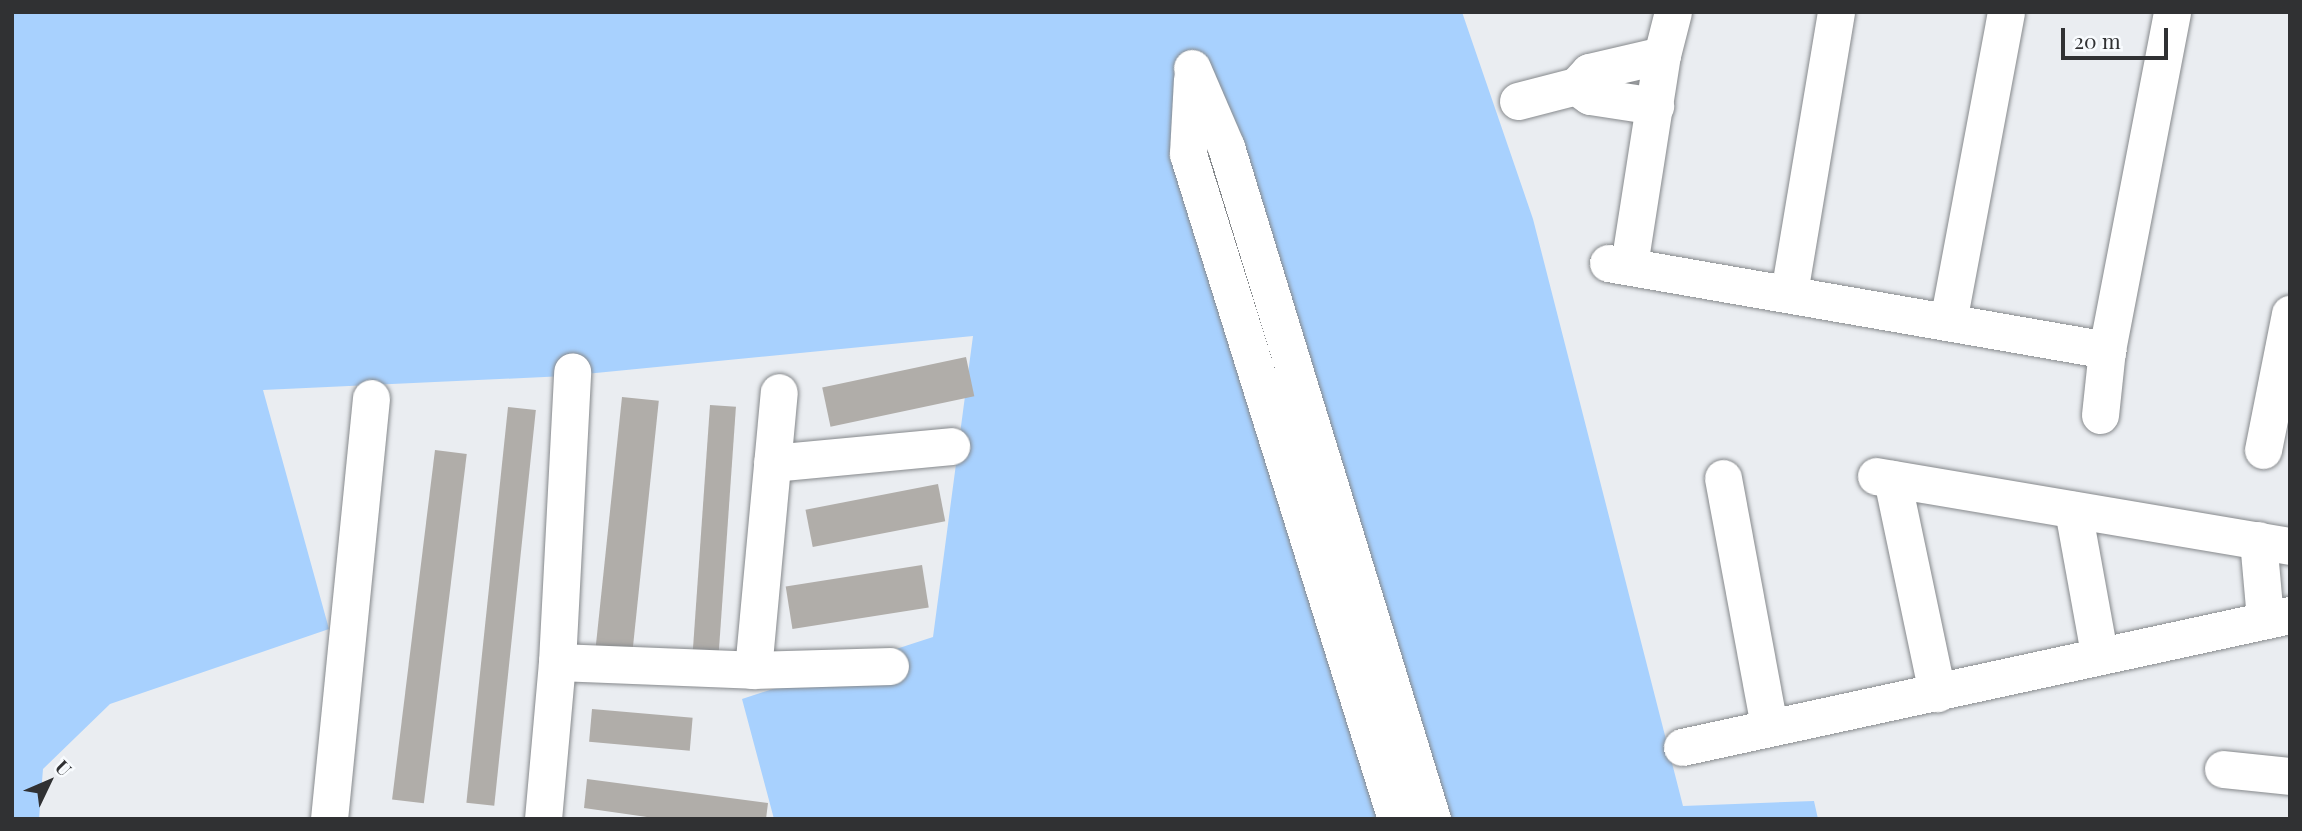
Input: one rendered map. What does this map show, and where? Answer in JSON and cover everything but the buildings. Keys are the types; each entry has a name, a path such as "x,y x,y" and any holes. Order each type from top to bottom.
{"street":[{"path":"1673,12 1618,264 2107,350"},
{"path":"1789,293 1836,12"},
{"path":"1948,321 2006,12"},
{"path":"2099,415 2107,350 2172,12"},
{"path":"1518,101 1576,86 1589,72 1662,55"},
{"path":"1396,819 1188,154 1192,68 1226,147 1432,819"},
{"path":"1576,86 1590,96 1654,106"},
{"path":"2263,450 2285,375 2290,314"},
{"path":"543,819 557,662 572,371"},
{"path":"753,670 779,392"},
{"path":"329,819 371,398"},
{"path":"772,463 950,446"},
{"path":"1723,478 1769,725"},
{"path":"1682,747 1769,725 1937,693 2099,653 2277,617 2274,543 1884,478 1937,693"},
{"path":"2073,510 2099,653"},
{"path":"557,662 753,670 890,666"},
{"path":"2223,769 2290,776"}],"shaded area":[{"path":"12,12 1462,12 1533,219 1683,806 1814,801 1818,819 774,819 742,699 933,637 973,336 565,376 263,390 329,629 110,704 43,769 39,819 12,819"}]}
